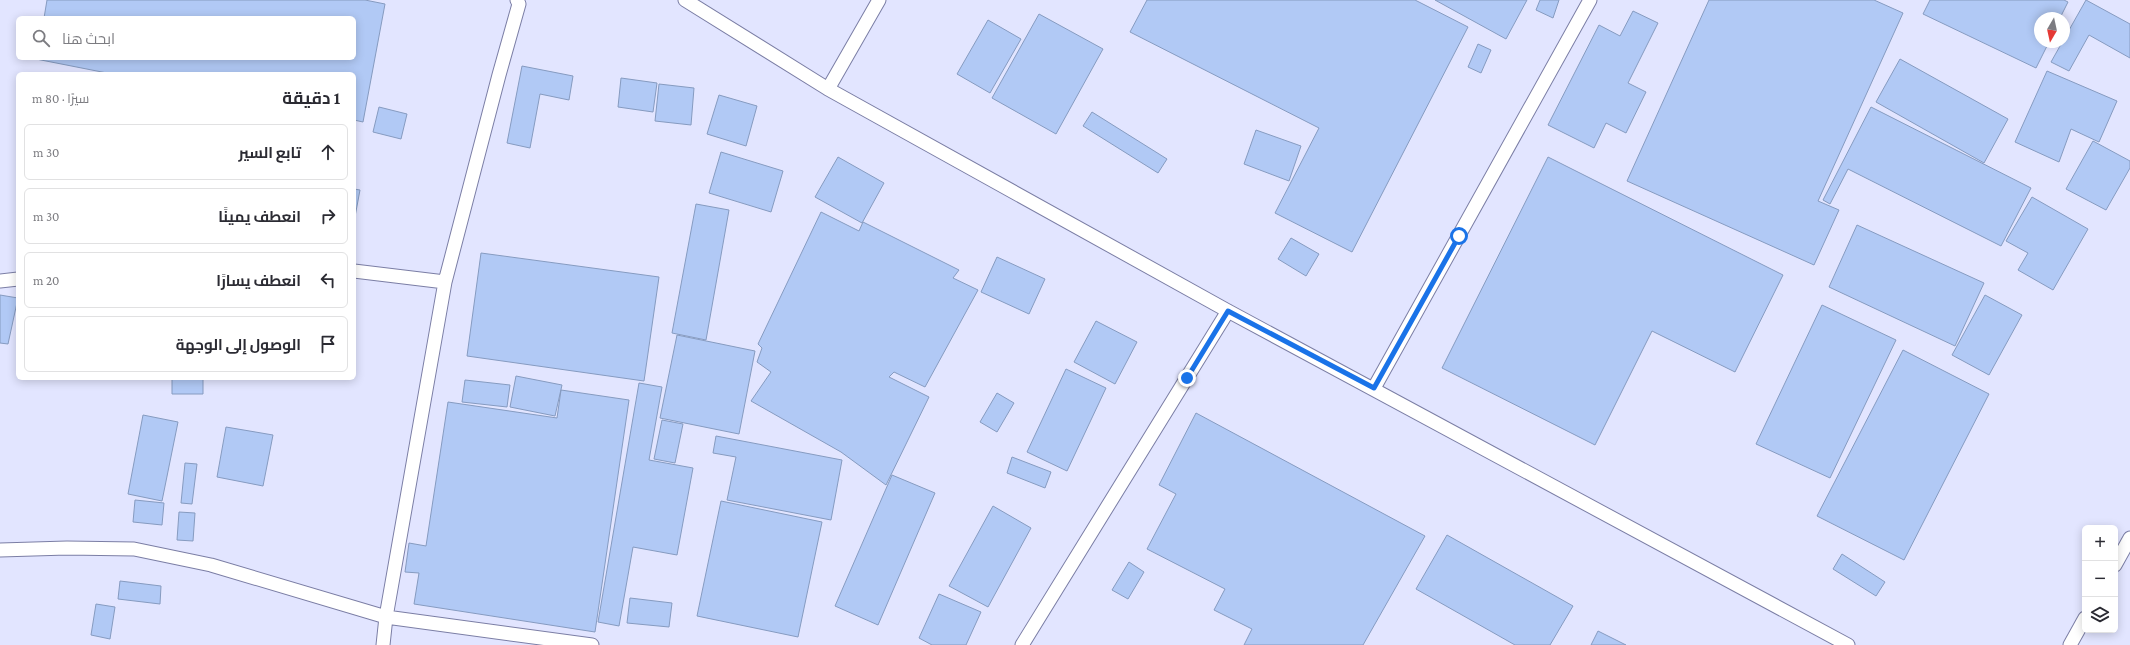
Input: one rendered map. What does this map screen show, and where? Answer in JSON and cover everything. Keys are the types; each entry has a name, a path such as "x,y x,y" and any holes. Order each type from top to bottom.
{"lane":[{"path":"383,645 386,617 445,282 519,4 517,0"},
{"path":"685,0 828,89 1228,311 1374,388 1848,645"},
{"path":"828,89 879,0"},
{"path":"1374,388 1590,0"},
{"path":"356,271 445,282"},
{"path":"0,281 16,279"},
{"path":"1022,645 1228,311"},
{"path":"2117,561 2130,538"},
{"path":"0,550 67,548 134,549 211,565 386,617 592,645"},
{"path":"2070,645 2082,623"}],"building":[{"path":"47,0 365,0 385,4 363,122 356,120 356,72 102,72 41,60 356,60 356,16 44,16"},
{"path":"1147,0 1415,0 1468,27 1352,252 1275,213 1319,128 1130,32"},
{"path":"1435,0 1527,0 1506,39"},
{"path":"1540,0 1559,0 1553,18 1536,10"},
{"path":"1709,0 1874,0 1903,13 1818,201 1839,210 1814,265 1627,181"},
{"path":"1930,0 2064,0 2068,2 2063,12 2034,12 2034,48 2046,48 2036,68 1923,14"},
{"path":"2086,0 2130,24 2130,58 2089,35 2069,71 2051,62 2059,48 2070,48 2070,28"},
{"path":"1633,11 1658,23 1628,83 1646,92 1626,133 1606,123 1594,148 1548,125 1599,25 1620,36"},
{"path":"1039,14 1103,49 1056,134 992,98"},
{"path":"988,20 1021,39 990,93 957,74"},
{"path":"1478,44 1491,50 1481,73 1468,67"},
{"path":"1900,59 2008,119 1984,163 1876,102"},
{"path":"522,66 573,76 569,100 540,94 530,148 507,143"},
{"path":"2047,71 2117,101 2099,142 2071,129 2059,162 2015,142"},
{"path":"621,78 657,83 653,112 618,107"},
{"path":"659,84 694,88 691,125 655,121"},
{"path":"719,95 757,106 746,146 707,134"},
{"path":"379,107 407,114 401,139 373,132"},
{"path":"1871,107 2031,188 2001,246 1848,169 1830,204 1823,200"},
{"path":"1092,112 1167,159 1158,173 1083,126"},
{"path":"1256,130 1301,146 1289,181 1244,164"},
{"path":"2093,141 2130,161 2130,168 2106,210 2066,189"},
{"path":"721,152 783,171 771,212 709,193"},
{"path":"838,157 884,183 862,223 815,197"},
{"path":"1548,157 1783,275 1735,372 1652,331 1595,445 1442,368"},
{"path":"356,189 360,190 356,211"},
{"path":"2032,197 2088,229 2053,290 2018,270 2028,253 2006,241"},
{"path":"696,204 729,210 706,340 672,333"},
{"path":"821,212 859,231 863,222 959,270 953,278 978,290 925,387 894,372 889,377 929,397 886,485 841,452 751,401 771,372 757,362 762,348 758,344"},
{"path":"1857,225 1984,283 1955,346 1829,287"},
{"path":"1291,238 1319,254 1306,276 1278,259"},
{"path":"481,253 659,277 644,381 467,356"},
{"path":"997,257 1045,279 1029,314 981,292"},
{"path":"0,295 16,298 16,307 8,344 0,343"},
{"path":"1985,295 2022,315 1989,375 1952,355"},
{"path":"1822,305 1896,340 1830,478 1756,444"},
{"path":"1096,321 1137,342 1115,384 1074,362"},
{"path":"677,335 755,351 739,434 660,418"},
{"path":"1903,350 1989,394 1904,560 1817,516"},
{"path":"1066,369 1106,388 1067,471 1027,452"},
{"path":"516,376 562,385 555,416 510,407"},
{"path":"172,380 203,380 203,394 172,394"},
{"path":"465,380 510,385 507,407 462,402"},
{"path":"639,383 662,387 649,460 693,468 677,555 633,547 619,626 598,622"},
{"path":"561,390 629,400 595,632 414,604 419,573 405,572 409,543 426,546 448,402 557,418"},
{"path":"997,393 1014,403 997,432 980,422"},
{"path":"1196,413 1425,536 1363,645 1244,645 1252,629 1214,610 1225,589 1147,549 1176,494 1159,485"},
{"path":"143,415 178,422 162,501 128,494"},
{"path":"662,420 683,424 675,463 654,459"},
{"path":"226,427 273,435 263,486 217,477"},
{"path":"716,436 842,460 831,520 727,500 736,457 713,453"},
{"path":"1012,457 1051,472 1045,488 1007,473"},
{"path":"185,463 197,464 192,504 181,503"},
{"path":"892,475 935,493 878,625 835,606"},
{"path":"135,500 164,503 162,525 133,522"},
{"path":"721,501 822,522 798,637 697,616"},
{"path":"993,506 1031,528 988,607 949,586"},
{"path":"179,512 195,513 193,541 177,540"},
{"path":"1447,535 1573,606 1550,645 1515,645 1416,589"},
{"path":"1842,554 1885,582 1876,596 1833,569"},
{"path":"1129,562 1144,572 1128,599 1112,590"},
{"path":"120,581 161,586 160,604 118,599"},
{"path":"939,594 981,612 966,645 932,645 919,638"},
{"path":"630,598 672,603 669,627 627,623"},
{"path":"96,604 115,607 110,639 91,635"},
{"path":"1598,631 1626,645 1591,645"}],"route":[{"path":"1187,378 1228,311 1374,388 1459,236"}]}
